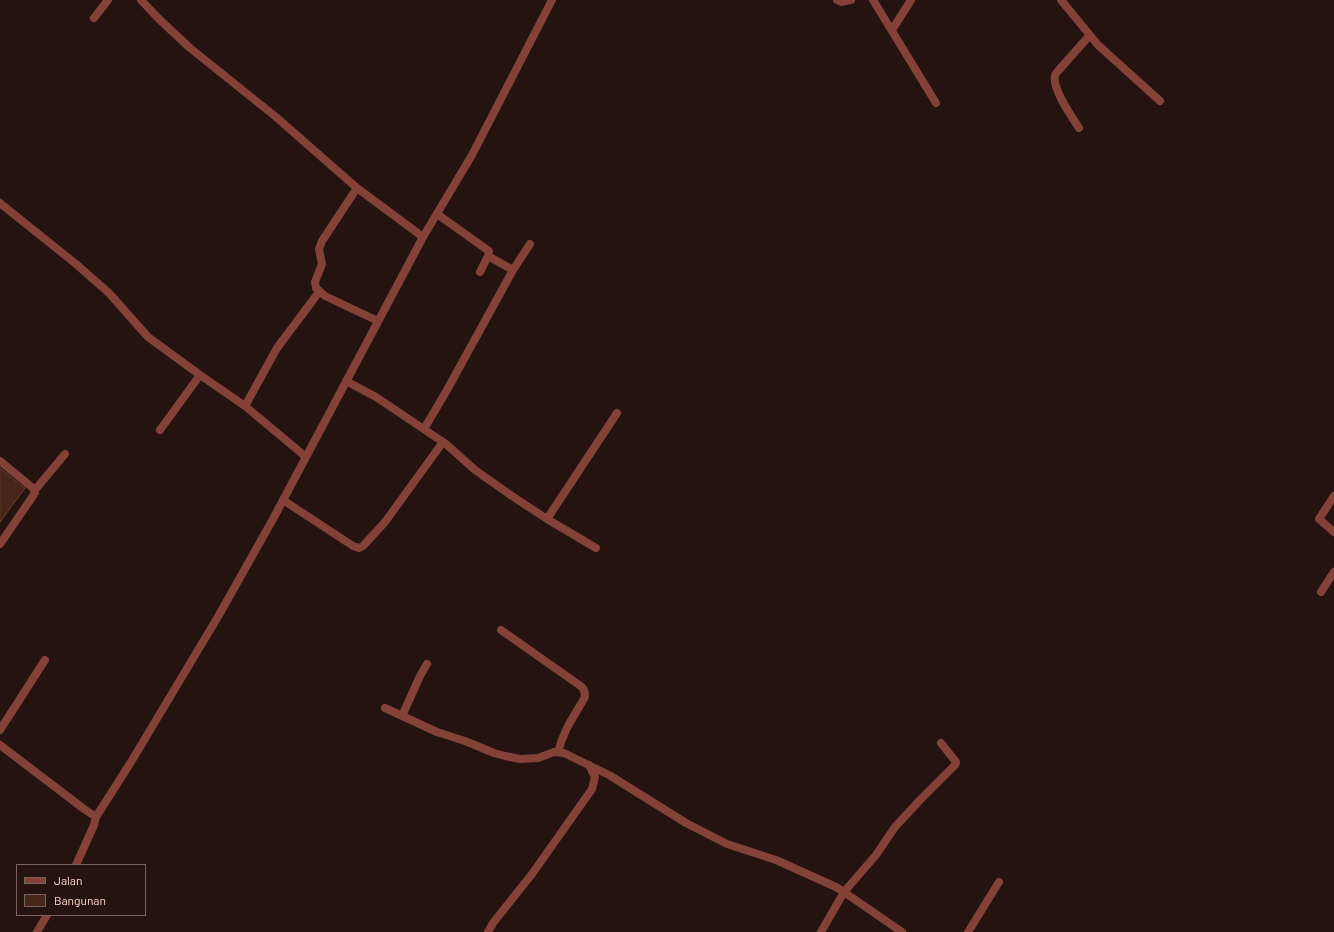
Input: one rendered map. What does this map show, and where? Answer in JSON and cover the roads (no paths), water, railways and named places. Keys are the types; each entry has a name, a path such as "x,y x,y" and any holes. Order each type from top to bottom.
{"street":[{"path":"94,18 108,0"},
{"path":"141,0 190,48 276,117 357,188 423,237"},
{"path":"76,864 94,825 96,817 131,762 215,622 283,500 423,237 472,155 552,0"},
{"path":"836,0 841,2 851,0"},
{"path":"873,0 936,103"},
{"path":"892,30 911,0"},
{"path":"1062,0 1089,36 1160,101"},
{"path":"1079,128 1061,99 1056,85 1055,76 1089,36"},
{"path":"357,188 322,241 319,249 322,264 315,282 316,288 325,296 378,320"},
{"path":"0,203 76,264 109,293 148,337 244,406 306,457"},
{"path":"437,214 490,251 480,272"},
{"path":"424,429 448,390 513,270 530,244"},
{"path":"488,256 513,270"},
{"path":"244,406 276,348 319,292"},
{"path":"160,430 200,375"},
{"path":"346,381 376,397 424,429 443,442 475,470 547,519 596,548"},
{"path":"547,519 617,414"},
{"path":"283,500 353,546 359,548 363,546 385,522 443,442"},
{"path":"0,544 34,496 35,490 65,454"},
{"path":"0,461 35,490"},
{"path":"1334,496 1319,520 1334,532"},
{"path":"0,528 7,533"},
{"path":"1321,592 1334,572"},
{"path":"501,630 582,687 584,690 585,697 562,737 558,752"},
{"path":"0,729 45,660"},
{"path":"402,716 427,664"},
{"path":"385,708 437,732 505,756 520,759 538,758 554,752 569,755 609,775 686,823 727,844 776,860 844,892 902,932"},
{"path":"821,932 844,892 876,855 895,827 955,765 956,762 941,743"},
{"path":"0,745 96,817"},
{"path":"488,932 493,923 532,874 592,789 595,777 589,765"},
{"path":"968,932 999,882"},
{"path":"37,932 46,916"}]}
